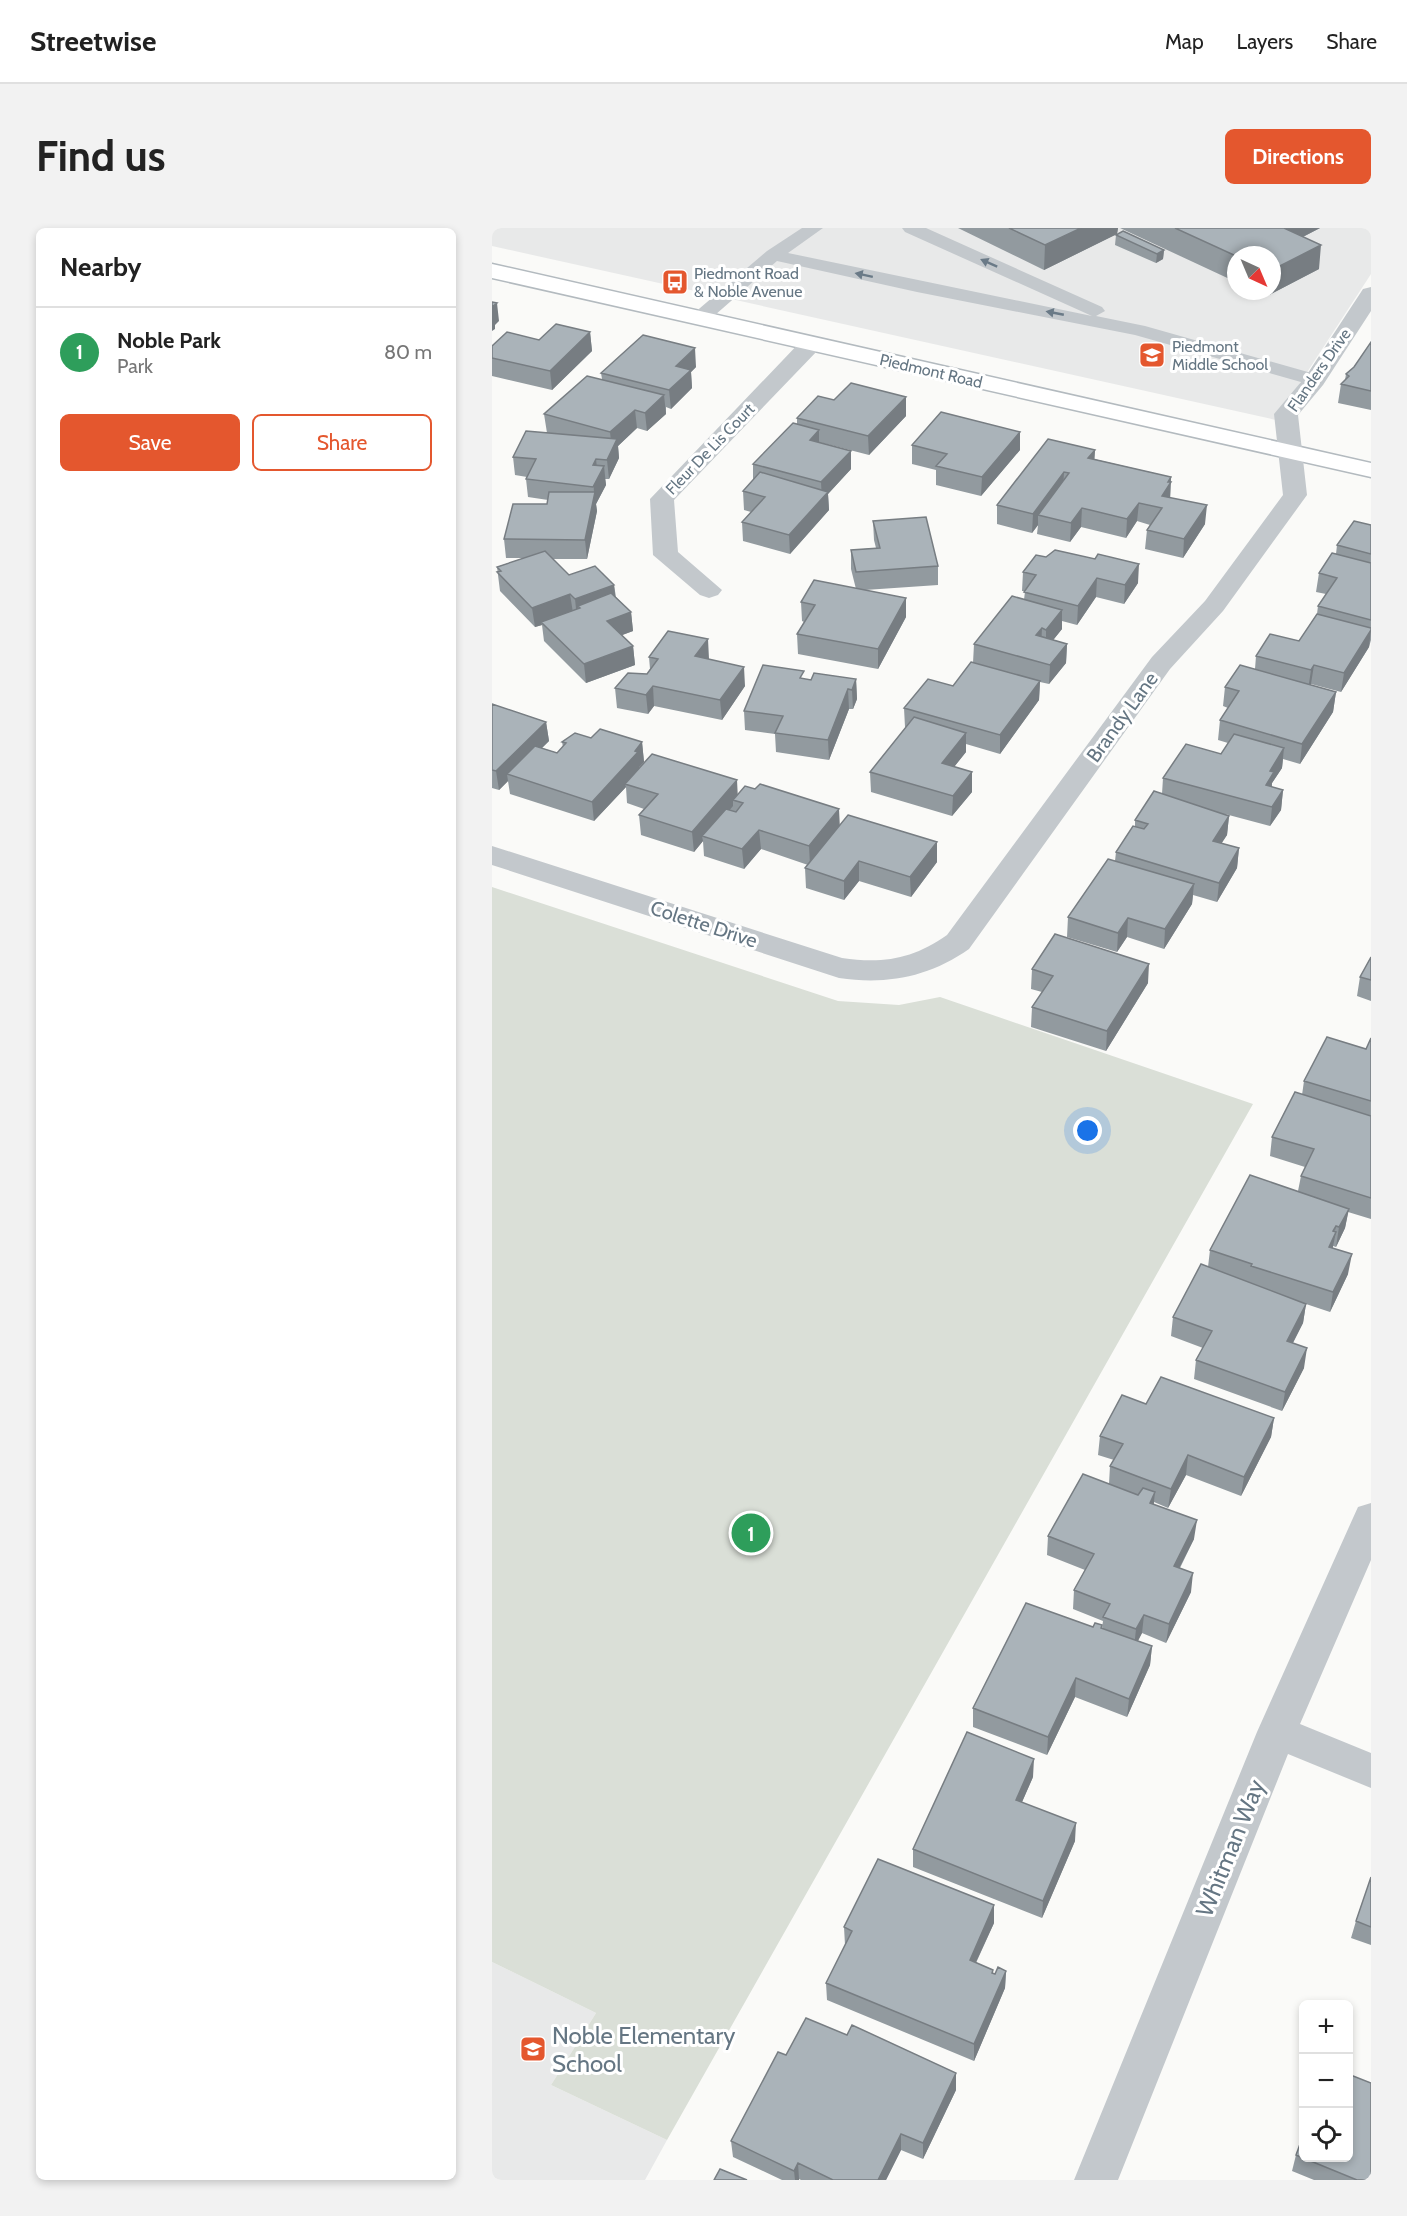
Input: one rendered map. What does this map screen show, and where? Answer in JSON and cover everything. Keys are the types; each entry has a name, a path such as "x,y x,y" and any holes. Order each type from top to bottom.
{"main road":[{"name":"Piedmont Road","path":"492,271 1371,470"}],"street":[{"name":"Flanders Drive","path":"1289,452 1286,414 1315,380 1371,294"},
{"name":"Fleur De Lis Court","path":"709,590 666,555 662,499 811,344"},
{"name":"Brandy Lane","path":"918,967 940,956 958,942 1161,663 1214,606 1291,501 1295,495 1289,452"},
{"name":"Colette Drive","path":"492,855 839,968 883,972 918,967"},
{"name":"Whitman Way","path":"1096,2180 1277,1732 1371,1518"},
{"path":"1277,1732 1371,1771"}],"lane":[{"path":"700,318 773,255 801,234 814,228"},
{"path":"911,228 1138,330"},
{"path":"773,255 917,287 1138,330 1315,380"}],"shaded area":[{"name":"Piedmont Middle School","path":"492,228 1371,228 1371,274 1276,420 492,246"},
{"path":"492,887 838,1001 899,1005 940,997 1253,1104 667,2140 551,2085 596,2013 492,1962"},
{"name":"Noble Elementary School","path":"492,1962 596,2013 551,2085 667,2140 645,2180 492,2180"}],"building":[{"path":"1009,228 1081,228 1045,245"},
{"path":"1175,228 1284,228 1321,245 1281,265 1281,246 1227,246 1227,252"},
{"path":"1123,231 1164,250 1157,254 1116,235"},
{"path":"556,324 590,332 550,371 492,358 492,346 507,332 539,340"},
{"path":"643,335 695,348 676,366 691,370 669,390 601,373"},
{"path":"1371,342 1371,391 1341,384 1349,376 1346,374 1354,367"},
{"path":"587,376 664,395 645,413 635,410 610,432 544,414"},
{"path":"851,383 906,397 868,436 797,418 818,396 834,400"},
{"path":"941,412 1020,432 982,477 936,466 947,454 912,445"},
{"path":"793,423 819,430 810,440 851,451 821,482 753,464"},
{"path":"526,431 617,439 607,460 596,459 593,465 604,466 593,487 526,479 536,459 513,457"},
{"path":"1048,439 1095,450 1088,458 1171,477 1168,482 1171,482 1162,496 1207,505 1184,539 1147,530 1162,508 1139,503 1127,519 1082,508 1071,523 1038,515 1069,473 1064,472 1033,514 997,505"},
{"path":"760,472 828,492 789,535 742,522 765,497 743,491"},
{"path":"549,492 595,492 585,540 504,539 513,504 547,504"},
{"path":"926,517 938,566 856,572 851,550 880,548 873,521"},
{"path":"1354,521 1371,525 1371,554 1337,545"},
{"path":"1055,550 1095,559 1098,554 1139,564 1125,585 1097,578 1078,606 1024,592 1036,575 1023,572 1036,555 1046,557"},
{"path":"545,551 569,575 595,566 614,585 575,599 570,594 532,608 497,572 501,571 497,567"},
{"path":"1332,553 1371,563 1371,620 1318,606 1337,578 1319,573"},
{"path":"814,580 906,598 878,649 797,634 815,605 801,602"},
{"path":"611,593 631,612 607,621 633,646 584,664 541,622 580,608 578,606"},
{"path":"1012,596 1062,610 1046,630 1042,628 1036,635 1067,644 1050,665 974,644"},
{"path":"1317,614 1371,628 1344,673 1314,665 1311,670 1256,656 1270,634 1299,641"},
{"path":"668,631 708,639 695,656 744,667 720,700 653,686 646,695 615,688 628,673 647,674 658,659 649,657"},
{"path":"971,662 1040,681 1000,735 904,708 928,679 953,686"},
{"path":"763,665 804,671 800,678 811,680 814,673 856,679 852,690 848,689 828,740 775,733 783,716 744,711"},
{"path":"1240,665 1336,692 1302,744 1220,720 1239,691 1225,687"},
{"path":"492,704 546,722 496,771 492,770"},
{"path":"914,717 966,733 942,763 972,772 953,796 870,772"},
{"path":"600,729 642,742 635,751 638,752 592,802 507,774 535,746 557,753 566,743 562,742 575,733 591,738"},
{"path":"1234,734 1284,748 1270,771 1274,772 1266,785 1283,790 1272,807 1163,778 1186,744 1221,754"},
{"path":"652,754 737,780 692,832 639,815 658,794 625,784"},
{"path":"760,784 839,809 809,846 759,830 742,849 702,836 726,809 736,812 743,803 733,800 745,786 755,789"},
{"path":"1154,791 1229,816 1213,841 1239,848 1219,883 1116,852 1133,826 1144,829 1148,824 1135,820"},
{"path":"848,815 937,842 910,877 859,861 844,881 805,868"},
{"path":"1108,859 1194,884 1165,929 1128,918 1118,933 1068,917"},
{"path":"1055,934 1149,964 1107,1031 1032,1007 1053,976 1032,969"},
{"path":"1371,957 1371,980 1360,977"},
{"path":"1327,1037 1366,1049 1371,1038 1371,1101 1304,1081"},
{"path":"1295,1092 1371,1116 1371,1198 1301,1176 1314,1149 1272,1137"},
{"path":"1250,1175 1349,1209 1339,1227 1336,1226 1333,1231 1336,1232 1329,1247 1352,1254 1333,1292 1251,1266 1252,1264 1210,1250"},
{"path":"1201,1264 1306,1304 1287,1341 1307,1348 1285,1392 1196,1360 1212,1331 1173,1317"},
{"path":"1161,1377 1274,1418 1244,1477 1188,1455 1171,1489 1110,1466 1123,1444 1100,1436 1122,1395 1146,1404"},
{"path":"1083,1474 1138,1495 1143,1488 1155,1492 1150,1503 1197,1520 1174,1566 1193,1573 1169,1624 1144,1615 1136,1629 1103,1617 1110,1604 1074,1590 1094,1554 1048,1536"},
{"path":"1026,1603 1093,1627 1095,1623 1102,1625 1101,1628 1152,1646 1129,1699 1076,1678 1048,1737 973,1708"},
{"path":"967,1732 1034,1759 1016,1800 1076,1823 1043,1901 913,1849"},
{"path":"878,1859 994,1905 970,1960 993,1970 992,1973 995,1974 998,1967 1006,1971 974,2044 826,1983 852,1931 844,1927"},
{"path":"1371,1877 1371,1927 1356,1921"},
{"path":"806,2018 847,2035 852,2025 956,2073 923,2143 901,2134 878,2180 833,2180 798,2163 794,2171 731,2141 778,2052 786,2055"},
{"path":"1353,2076 1371,2083 1371,2180 1357,2180 1313,2162 1353,2162"},
{"path":"720,2169 747,2180 714,2180"}],"place":[{"name":"Piedmont Road & Noble Avenue","path":"675,282"},
{"name":"Piedmont Middle School","path":"1152,355"},
{"name":"Noble Park","path":"751,1533"},
{"name":"Noble Elementary School","path":"533,2049"}]}
